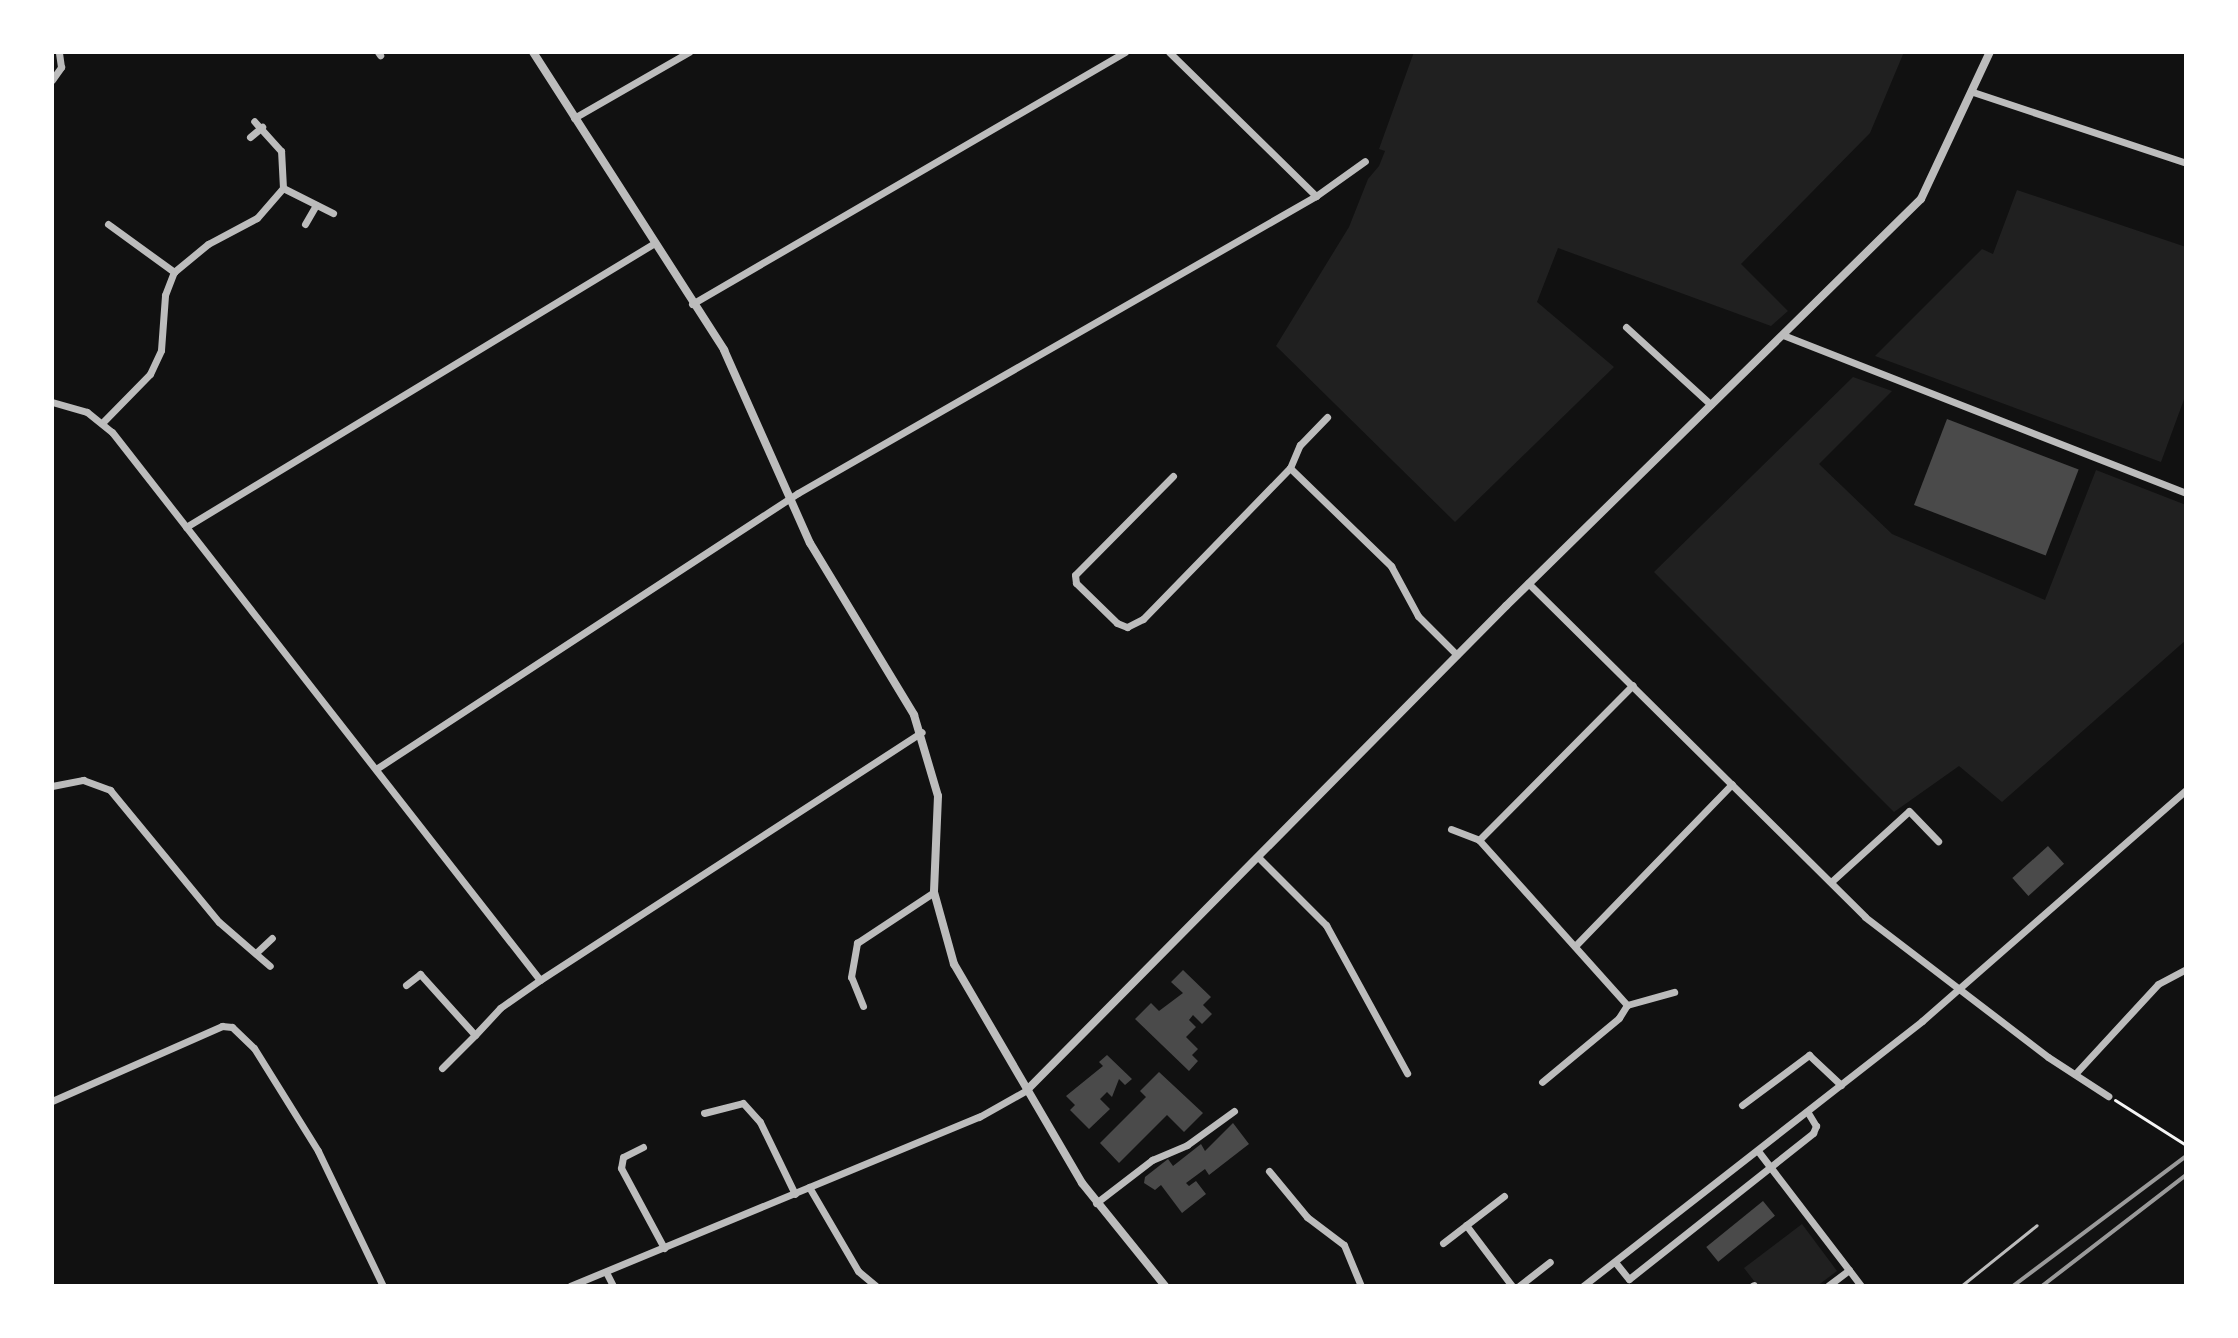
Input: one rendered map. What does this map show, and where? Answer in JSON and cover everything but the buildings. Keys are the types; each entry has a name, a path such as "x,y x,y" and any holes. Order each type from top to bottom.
{"street":[{"path":"52,80 61,67 59,52"},
{"path":"533,52 737,375 810,543 922,732 938,796 934,892 954,964 1096,1203 1165,1286"},
{"path":"574,118 689,52"},
{"path":"692,304 1125,52"},
{"path":"1169,52 1316,196"},
{"path":"570,1286 979,1117 1027,1090 1528,583 1921,199 1990,52"},
{"path":"1973,92 2186,163"},
{"path":"103,422 150,374 161,350 165,295 174,272 208,244 257,218 283,188 281,151 254,121"},
{"path":"250,137 262,127"},
{"path":"376,769 791,498 1316,196 1365,161"},
{"path":"283,188 333,213"},
{"path":"305,224 316,205"},
{"path":"108,224 174,272"},
{"path":"186,527 653,244"},
{"path":"1626,327 1711,405"},
{"path":"1783,335 2186,493"},
{"path":"52,402 103,422 540,980"},
{"path":"1173,476 1075,575 1081,590 1127,627 1170,592 1290,468 1300,445 1327,417"},
{"path":"1290,468 1391,566 1418,616 1457,655"},
{"path":"1528,583 1865,917 1957,989 2108,1096"},
{"path":"1479,840 1633,685"},
{"path":"442,1068 500,1008 540,980 922,732"},
{"path":"52,786 83,780 110,790 219,922 258,951 270,966"},
{"path":"1576,945 1732,784"},
{"path":"1583,1286 1841,1085 1957,989 2186,790"},
{"path":"1831,882 1909,811 1938,841"},
{"path":"1451,829 1479,840 1627,1005"},
{"path":"1259,858 1326,925 1407,1073"},
{"path":"863,1006 851,977 857,943 934,892"},
{"path":"258,951 272,938"},
{"path":"2075,1074 2158,984 2186,969"},
{"path":"406,985 420,974 475,1035"},
{"path":"1542,1082 1619,1018 1627,1005 1674,992"},
{"path":"52,1101 222,1026 232,1027 254,1048 318,1151 383,1286"},
{"path":"1742,1105 1809,1055 1841,1085"},
{"path":"704,1113 743,1103 760,1122 795,1194"},
{"path":"1096,1203 1152,1160 1187,1145 1234,1111"},
{"path":"1615,1262 1629,1279 1813,1133 1816,1126 1807,1111"},
{"path":"643,1147 623,1157 621,1168 664,1248"},
{"path":"1758,1151 1861,1286"},
{"path":"1269,1171 1307,1217 1344,1245 1361,1286"},
{"path":"809,1187 858,1271 876,1286"},
{"path":"1443,1243 1504,1196"},
{"path":"1466,1225 1512,1286"},
{"path":"1519,1286 1550,1262"},
{"path":"1828,1286 1849,1270"},
{"path":"606,1272 613,1286"}],"lane":[{"path":"1961,1286 2037,1225"}],"path":[{"path":"2108,1096 2185,1144"}],"shaded area":[{"path":"1414,52 1904,52 1870,133 1741,264 1788,311 1771,326 1558,248 1537,302 1614,367 1455,522 1276,346 1349,227 1368,179 1379,166 1385,151 1379,149"},
{"path":"2017,190 2186,247 2186,394 2161,462 1875,356 1982,249 1993,254"},
{"path":"1853,377 1892,391 1819,464 1892,534 2045,600 2096,470 2186,505 2186,640 2002,802 1959,766 1894,812 1654,572"},
{"path":"1802,1224 1837,1271 1817,1286 1758,1286 1744,1268"}],"railway":[{"path":"2013,1286 2186,1156"},
{"path":"2042,1286 2186,1175"}]}
